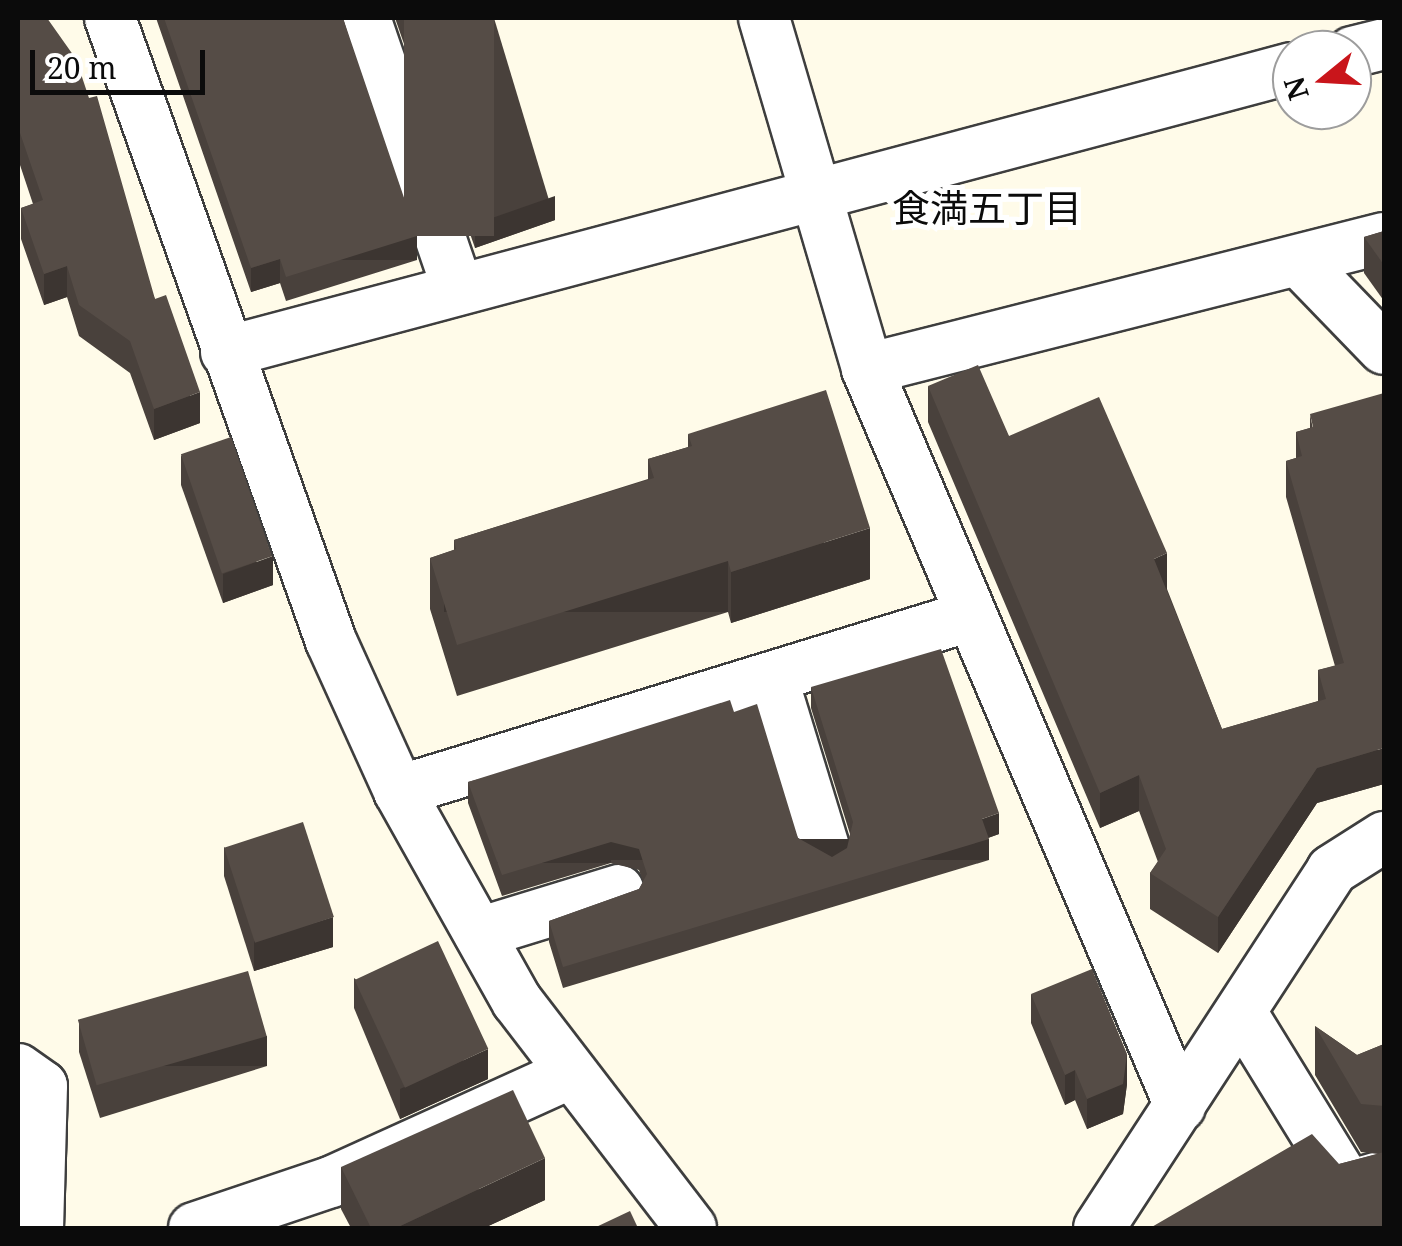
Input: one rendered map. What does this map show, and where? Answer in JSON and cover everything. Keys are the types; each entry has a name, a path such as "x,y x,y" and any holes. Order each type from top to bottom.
{"street":[{"path":"110,18 331,642 399,791 479,933 569,1074 691,1228"},
{"path":"365,18 458,290"},
{"path":"764,18 867,369 1180,1106"},
{"path":"226,352 1272,73"},
{"path":"867,369 1384,238"},
{"path":"1298,261 1384,350"},
{"path":"399,791 970,616"},
{"path":"772,677 825,850"},
{"path":"1100,1228 1332,870 1384,837"},
{"path":"479,933 619,890"},
{"path":"1241,1012 1348,1186 1384,1176"},
{"path":"18,1069 42,1086 38,1228"},
{"path":"194,1228 332,1182 569,1074"}],"building":[{"path":"18,18 47,18 76,59 89,98 97,96 155,299 166,295 200,392 154,409 130,341 79,305 67,266 44,274 21,208 43,200 18,127"},
{"path":"164,18 343,18 417,236 286,277 280,259 251,268"},
{"path":"404,18 494,18 494,236 404,236"},
{"path":"1384,231 1384,265 1364,237"},
{"path":"978,365 1009,436 1099,397 1167,553 1154,559 1222,729 1326,699 1318,670 1344,663 1286,461 1302,456 1296,432 1313,427 1310,414 1384,393 1384,748 1317,768 1218,917 1150,873 1166,849 1139,775 1100,793 928,386"},
{"path":"826,390 870,528 731,572 728,561 457,645 430,558 456,549 454,540 654,478 648,459 692,446 688,434"},
{"path":"231,437 272,556 222,573 181,454"},
{"path":"941,649 999,813 982,819 989,839 563,967 549,921 639,889 647,874 639,849 611,842 502,875 468,782 730,700 734,712 757,704 798,838 832,857 847,848 853,822 811,687"},
{"path":"303,822 334,917 255,943 224,848"},
{"path":"438,941 488,1049 405,1088 355,980"},
{"path":"1092,969 1127,1054 1123,1084 1087,1099 1075,1070 1065,1075 1031,994"},
{"path":"248,971 267,1036 97,1085 78,1020"},
{"path":"1315,1026 1357,1055 1384,1044 1384,1106 1361,1104"},
{"path":"513,1090 545,1158 396,1228 371,1228 341,1167"},
{"path":"1312,1134 1339,1164 1384,1152 1384,1228 1150,1228"},
{"path":"630,1211 638,1228 594,1228"}],"district":[{"name":"食満五丁目","path":"987,208"}]}
